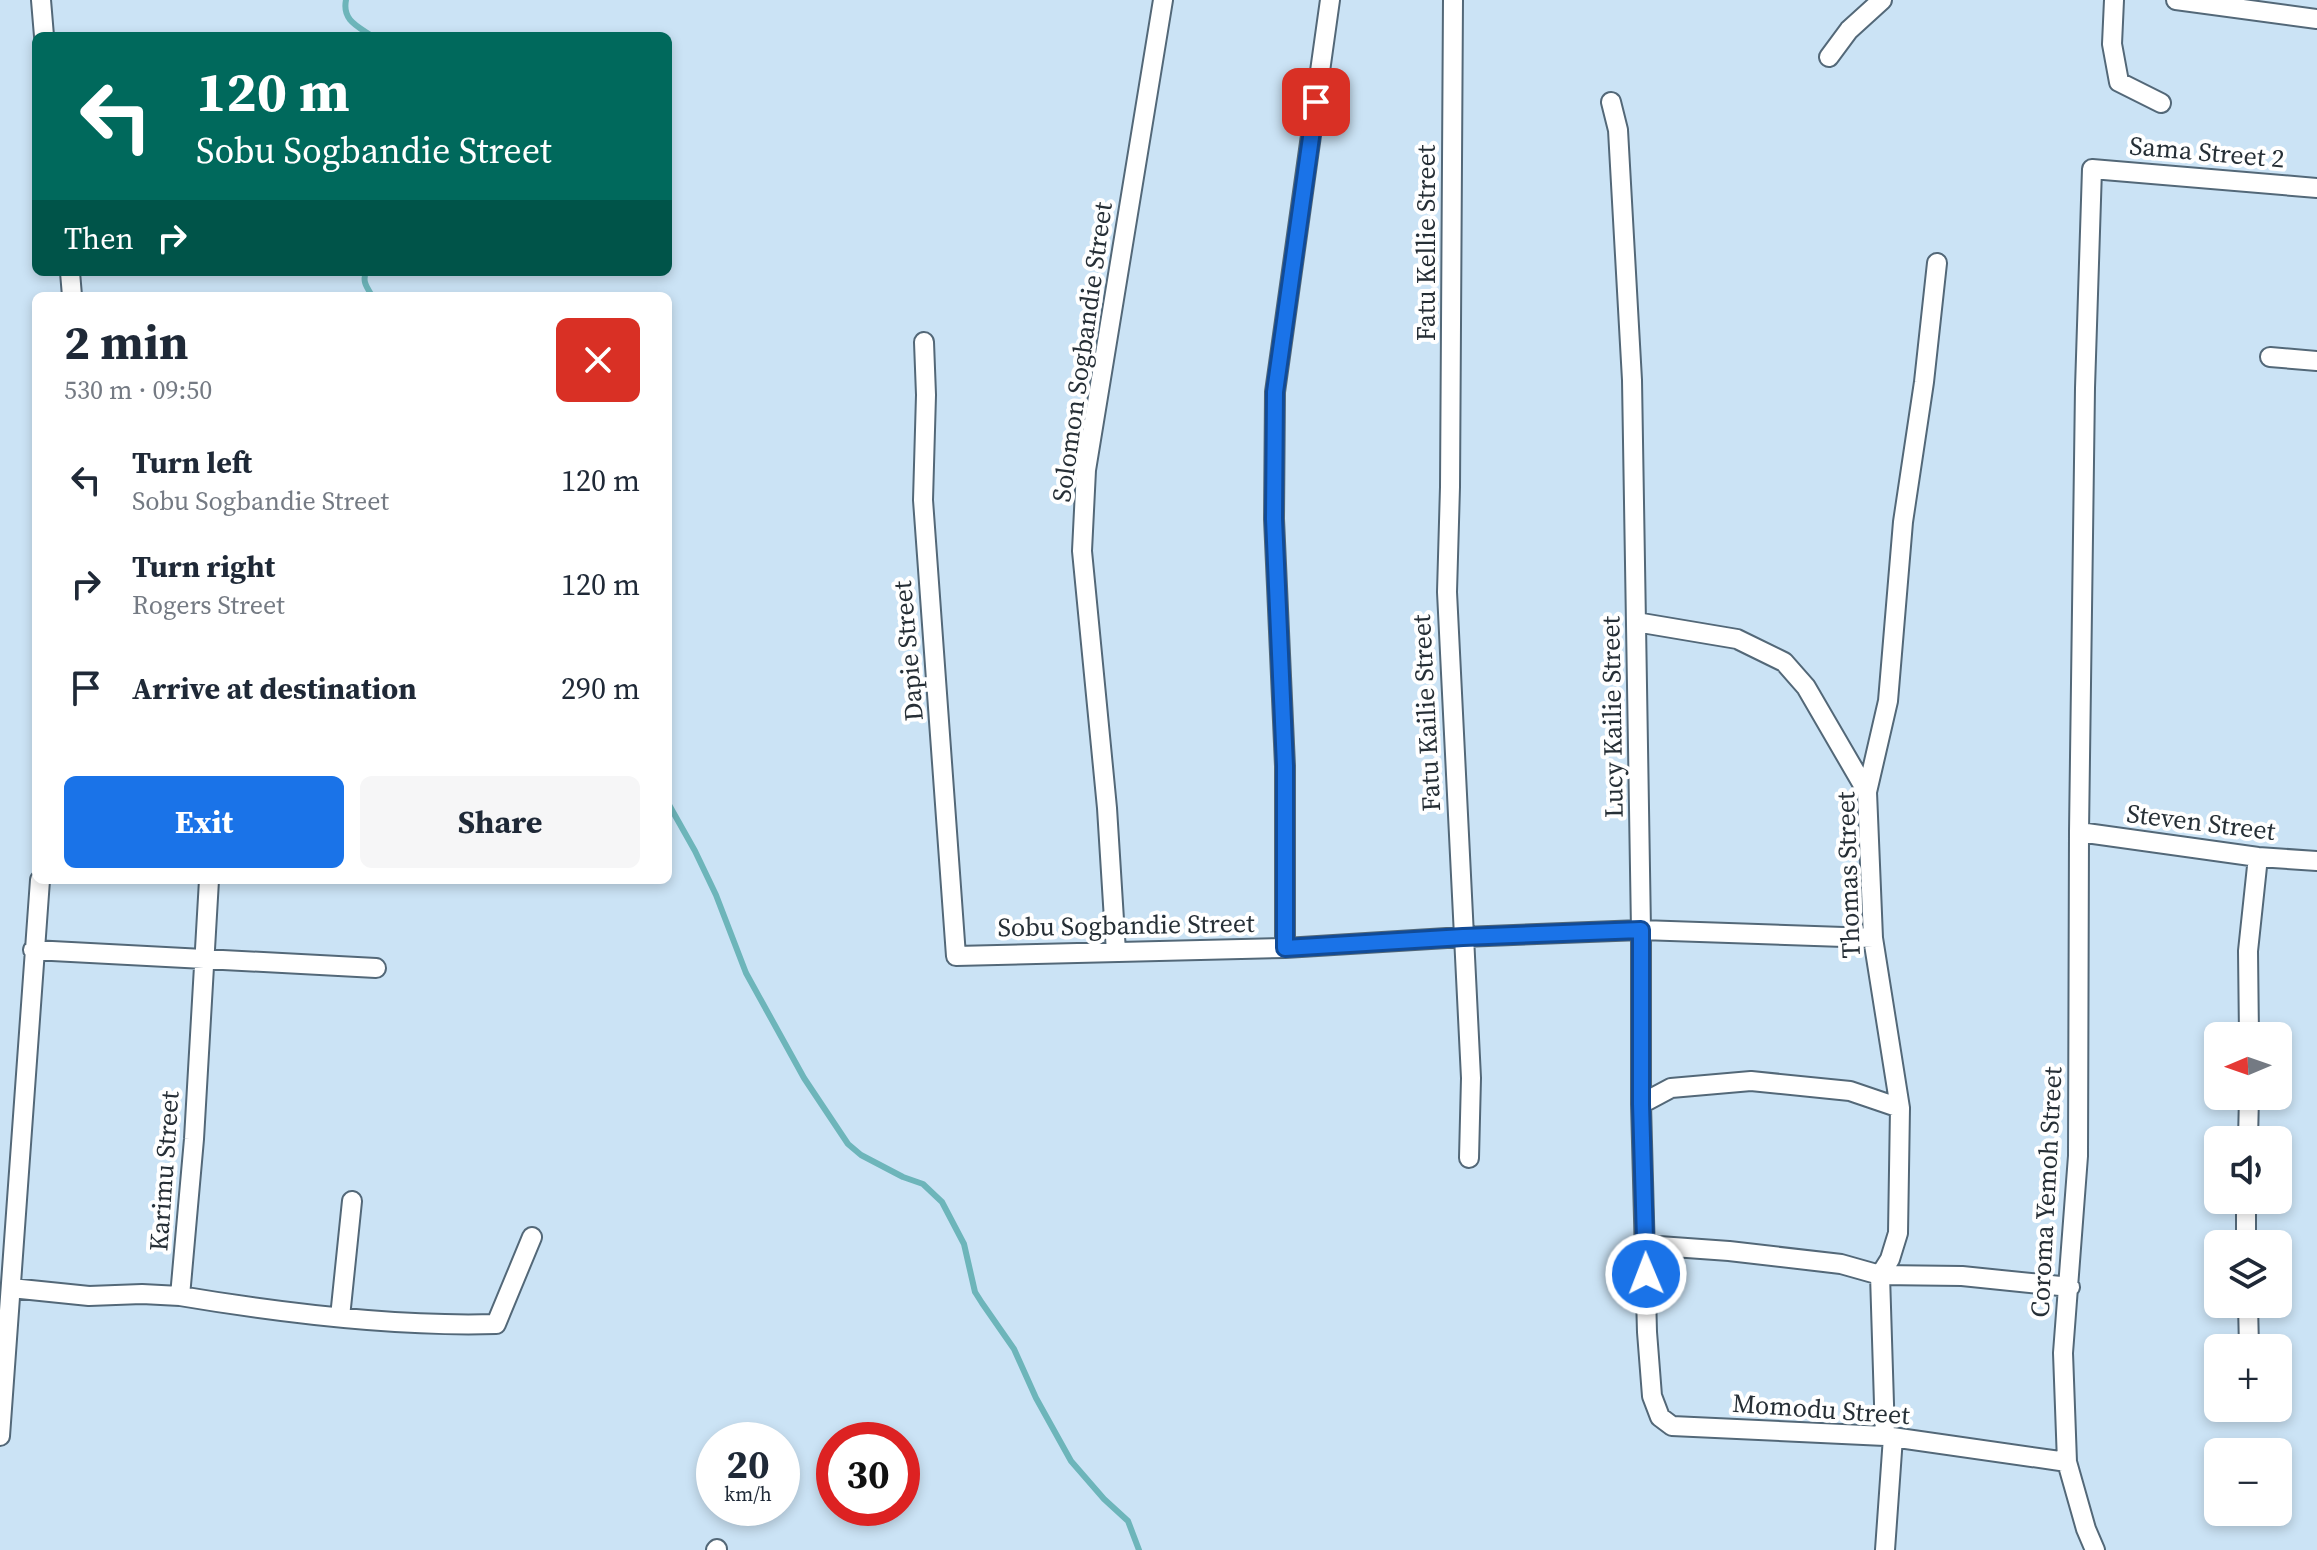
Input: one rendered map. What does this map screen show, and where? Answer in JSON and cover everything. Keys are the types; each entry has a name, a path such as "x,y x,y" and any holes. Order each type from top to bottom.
{"street":[{"path":"41,0 44,32"},
{"name":"Solomon Sogbandie Street","path":"1116,952 1107,808 1082,537 1086,470 1163,0"},
{"path":"1285,948 1285,766 1274,519 1275,392 1330,0"},
{"name":"Fatu Kellie Street","path":"1450,487 1453,0"},
{"path":"1829,57 1849,30 1882,0"},
{"path":"2114,0 2112,44 2119,82 2161,103"},
{"path":"2176,0 2317,19"},
{"name":"Lucy Kailie Street","path":"1611,102 1618,130 1632,380 1641,1104 1647,1332"},
{"name":"Sama Street 2","path":"2092,169 2317,188"},
{"name":"Coroma Yemoh Street","path":"2092,169 2085,388 2078,1156 2063,1353 2067,1462 2095,1550"},
{"name":"Thomas Street","path":"1885,1550 1889,1436 1880,1275 1890,1259 1898,1233 1900,1108 1873,938 1867,792 1888,701 1903,522 1924,382 1937,263"},
{"name":"Dapie Street","path":"924,342 923,500 956,956"},
{"path":"2270,357 2317,361"},
{"name":"Fatu Kailie Street","path":"1450,487 1447,592 1463,937"},
{"path":"1636,622 1737,639 1784,662 1806,687 1867,792"},
{"name":"Steven Street","path":"2079,832 2258,857 2317,861"},
{"path":"2249,1022 2248,951 2258,857"},
{"path":"0,1436 40,884"},
{"name":"Karimu Street","path":"180,1296 194,1139 209,884"},
{"name":"Sobu Sogbandie Street","path":"956,956 1285,948 1641,930 1873,938"},
{"path":"1463,937 1471,1078 1469,1158"},
{"path":"33,950 376,968"},
{"path":"1641,1104 1671,1088 1751,1081 1850,1091 1900,1108"},
{"path":"340,1317 352,1201"},
{"path":"11,1288 89,1296 180,1296 340,1317 441,1326 496,1324 532,1237"},
{"path":"1645,1245 1841,1264 1880,1275 1962,1276 2070,1287"},
{"name":"Momodu Street","path":"1647,1332 1652,1396 1660,1417 1672,1426 1889,1436 2067,1462"}],"waterway":[{"path":"346,0 349,18 366,32"},
{"path":"365,276 370,292"},
{"path":"672,810 716,895 746,973 804,1078 848,1144 861,1155 923,1184 942,1202 964,1244 975,1292 1014,1349 1036,1398 1071,1461 1128,1521 1139,1550"}],"route":[{"path":"1316,102 1275,392 1274,519 1285,766 1285,948 1641,930 1641,1104 1646,1274"}]}
